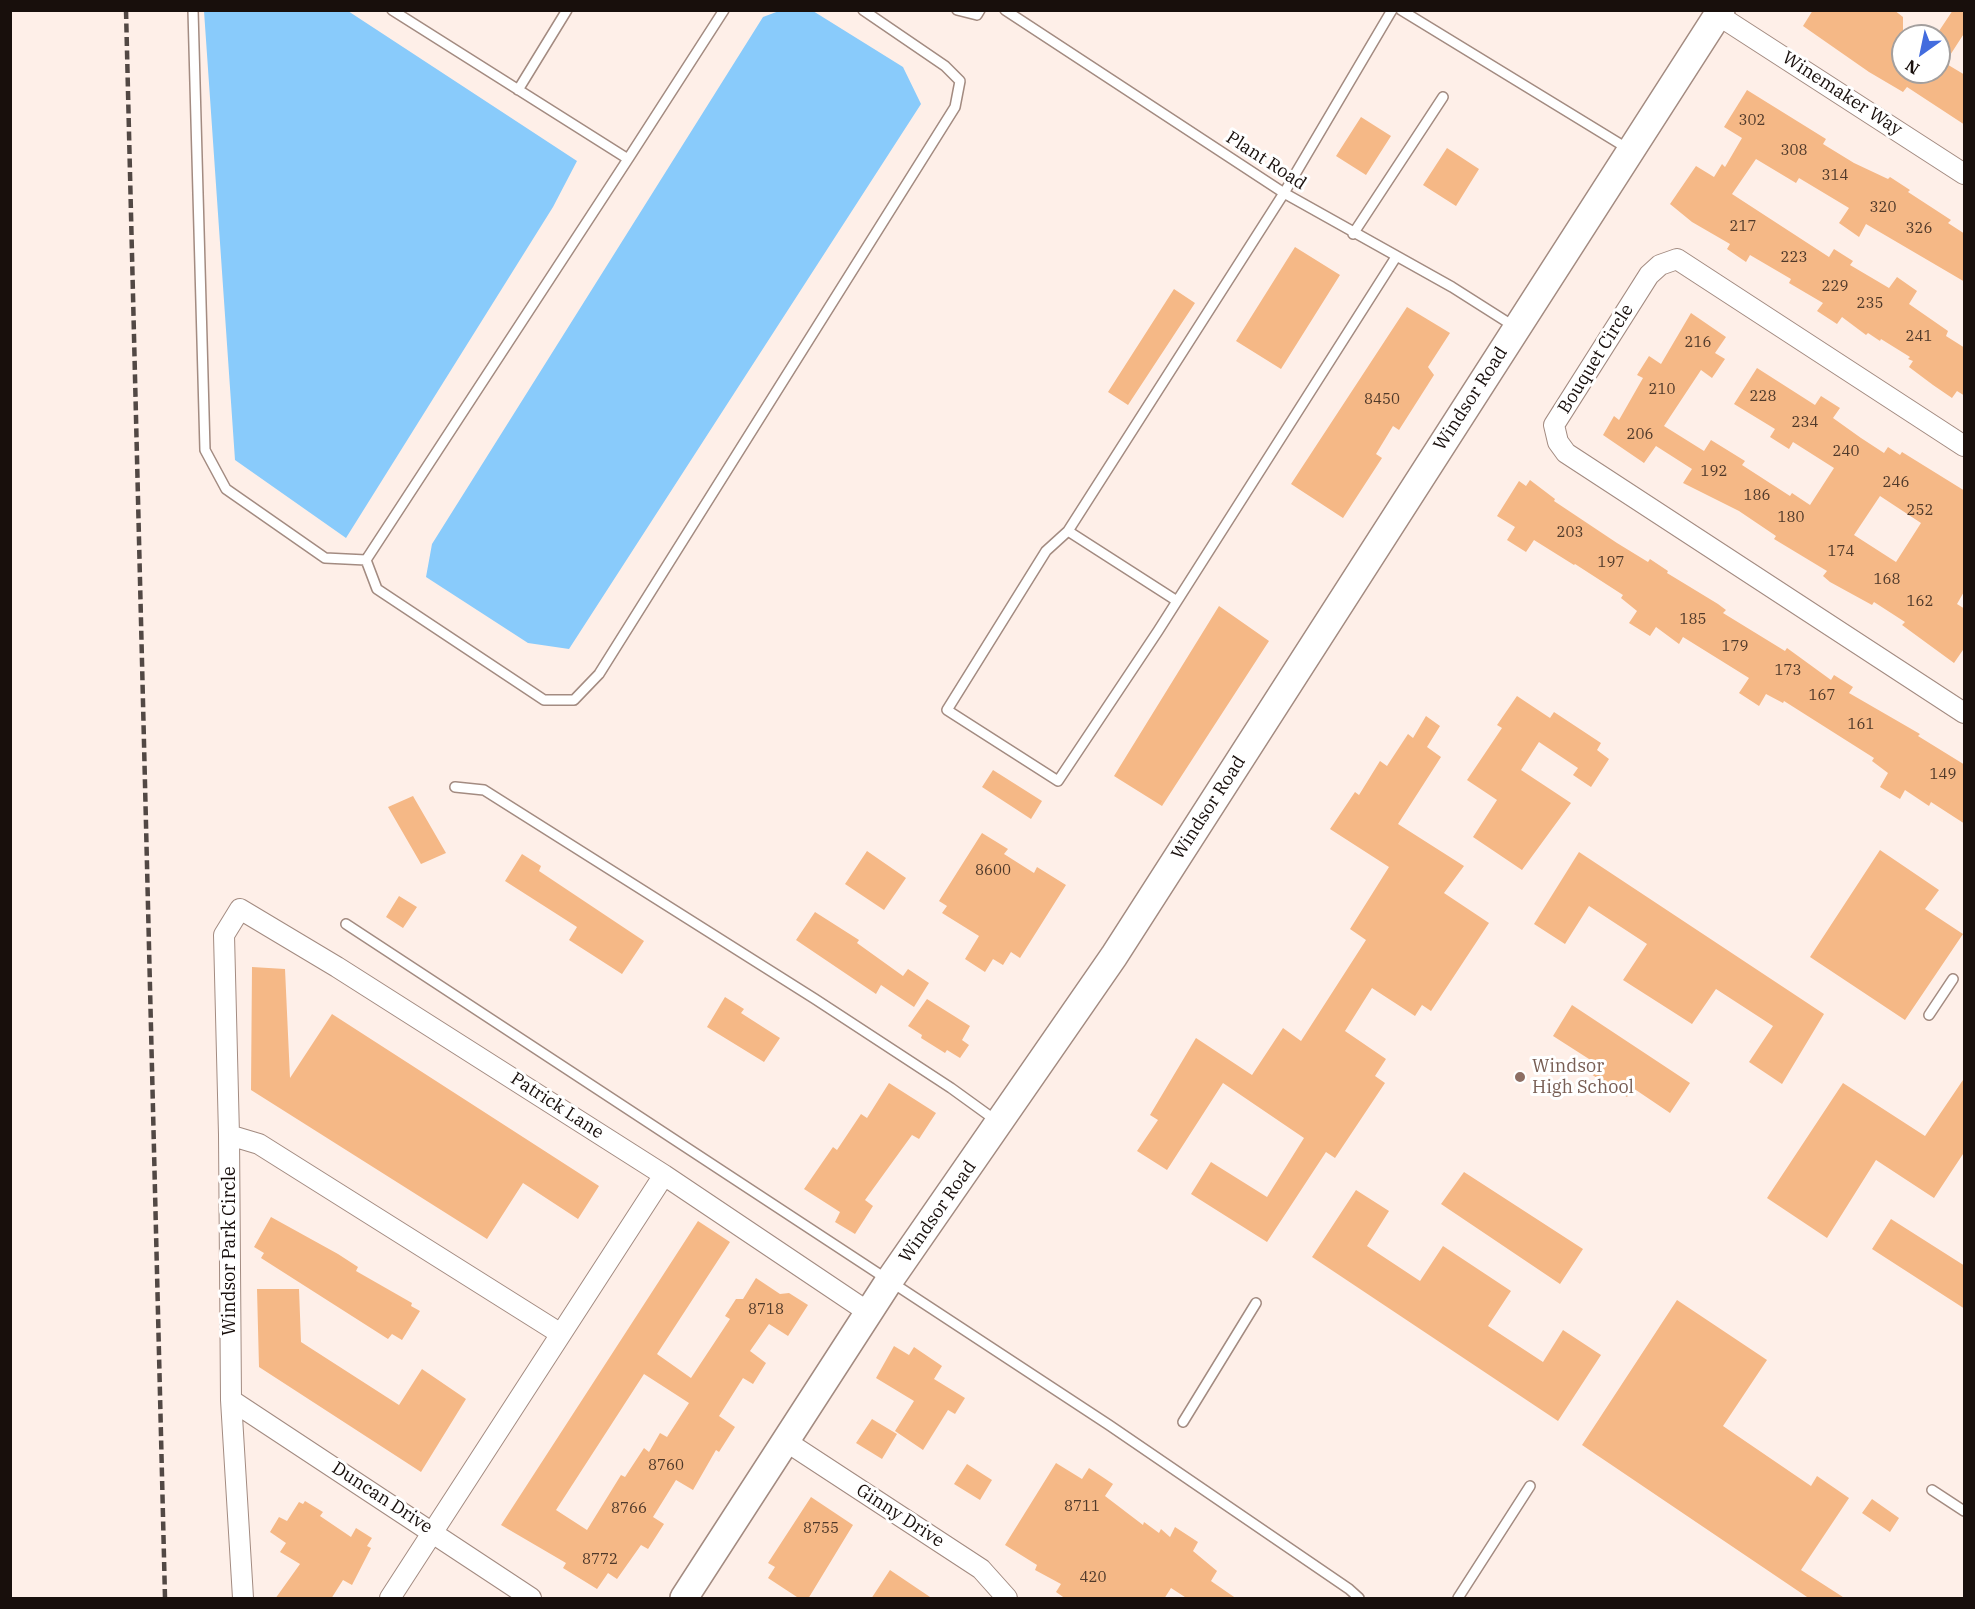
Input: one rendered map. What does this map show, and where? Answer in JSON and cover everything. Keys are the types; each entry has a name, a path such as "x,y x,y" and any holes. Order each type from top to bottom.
{"main road":[{"name":"Windsor Road","path":"684,1599 787,1442 868,1312 1114,956 1720,13"}],"street":[{"name":"Winemaker Way","path":"1720,13 1965,174"},
{"name":"Bouquet Circle","path":"1965,446 1677,259 1660,265 1649,275 1554,425 1558,442 1566,453 1965,713"},
{"name":"Windsor Park Circle","path":"240,909 224,935 229,1135 231,1400 243,1599"},
{"name":"Patrick Lane","path":"240,909 338,967 664,1175 868,1312"},
{"path":"229,1135 259,1144 561,1334"},
{"path":"390,1599 664,1175"},
{"name":"Duncan Drive","path":"231,1400 531,1599"},
{"name":"Ginny Drive","path":"787,1442 981,1569 1007,1599"}],"lane":[{"path":"193,10 205,450 226,489 316,552 325,558 366,560"},
{"path":"392,10 628,159"},
{"path":"518,90 567,10"},
{"path":"366,560 724,10"},
{"path":"366,560 377,589 544,700 574,700 599,674 955,107 960,81 945,66 863,10"},
{"path":"957,10 977,15 980,10"},
{"name":"Plant Road","path":"1005,10 1284,193 1353,234 1452,287 1517,329"},
{"path":"1392,10 1284,193 1068,531 1046,551 947,710 1058,781 1177,601 1396,257"},
{"path":"1401,10 1631,151"},
{"path":"1353,234 1443,97"},
{"path":"1068,531 1177,601"},
{"path":"455,787 483,790 815,999 951,1088 1000,1124"},
{"path":"346,924 1119,1432 1350,1589 1359,1599"},
{"path":"1929,1016 1953,980"},
{"path":"1183,1422 1256,1303"},
{"path":"1458,1599 1530,1486"},
{"path":"1932,1490 1965,1510"}],"water":[{"path":"204,11 348,11 577,161 553,207 346,538 235,460"},
{"path":"779,11 813,11 903,67 921,104 569,649 528,643 426,577 432,544 763,17"}],"building":[{"path":"1813,10 1894,10 1903,17 1903,24 1891,24 1891,84 1951,84 1951,67 1965,75 1965,125 1907,87 1903,92 1869,72 1803,26"},
{"path":"1953,10 1965,10 1965,32 1951,54 1951,24 1944,24"},
{"path":"1747,90 1826,139 1823,144 1854,163 1888,179 1890,177 1910,190 1908,192 1951,220 1948,223 1965,234 1965,282 1866,224 1859,237 1839,223 1849,208 1799,178 1796,183 1756,159 1732,194 1829,257 1834,249 1853,261 1850,265 1889,288 1897,277 1917,291 1909,304 1948,331 1946,336 1965,348 1965,396 1957,391 1952,398 1909,367 1913,361 1908,359 1910,357 1881,339 1880,341 1868,333 1866,335 1842,317 1837,324 1817,311 1823,303 1789,283 1791,279 1750,255 1746,262 1727,249 1730,244 1692,222 1670,204 1696,166 1714,177 1722,164 1725,167 1742,138 1724,127"},
{"path":"1361,117 1391,136 1366,175 1336,156"},
{"path":"1447,148 1479,169 1456,206 1423,185"},
{"path":"1295,247 1340,275 1281,369 1236,341"},
{"path":"1174,289 1195,303 1128,405 1108,392"},
{"path":"1407,307 1450,333 1428,367 1434,375 1399,430 1393,426 1376,454 1382,458 1343,518 1291,484"},
{"path":"1691,313 1726,337 1715,353 1725,359 1712,378 1701,370 1664,426 1704,451 1711,440 1745,461 1742,465 1790,496 1792,493 1810,505 1834,468 1793,442 1789,449 1770,437 1775,429 1734,404 1757,368 1815,405 1821,396 1840,408 1833,418 1884,453 1888,447 1900,455 1902,452 1965,491 1965,590 1957,604 1965,609 1965,647 1954,663 1902,625 1905,622 1874,602 1872,605 1830,582 1823,576 1827,571 1774,539 1776,536 1739,511 1683,483 1692,469 1656,446 1644,463 1603,435 1614,416 1619,420 1643,378 1637,375 1649,356 1661,364","holes":["1880,496 1921,523 1896,562 1854,535"]},
{"path":"1530,480 1555,499 1554,501 1617,543 1648,562 1650,559 1668,571 1667,573 1718,604 1726,610 1723,613 1785,651 1787,648 1831,680 1834,675 1853,687 1849,693 1920,734 1918,736 1965,765 1965,824 1931,802 1929,806 1905,790 1900,799 1880,787 1888,773 1872,761 1874,758 1784,701 1783,703 1766,694 1759,706 1739,693 1749,678 1683,637 1679,644 1656,627 1650,636 1629,623 1637,611 1621,598 1623,595 1575,564 1534,540 1526,552 1507,540 1515,527 1497,516 1519,481 1526,486"},
{"path":"1219,606 1269,641 1162,806 1114,776"},
{"path":"1517,696 1550,718 1554,712 1601,743 1597,750 1609,759 1591,787 1573,775 1578,768 1539,742 1521,770 1571,803 1522,870 1473,837 1497,800 1467,780 1502,728 1497,725"},
{"path":"1426,716 1440,726 1427,747 1441,757 1398,824 1464,866 1444,893 1489,923 1431,1011 1422,1005 1415,1016 1372,988 1345,1031 1386,1059 1375,1076 1385,1083 1335,1158 1326,1152 1267,1242 1191,1194 1211,1162 1267,1197 1304,1138 1223,1083 1167,1170 1137,1151 1158,1120 1150,1115 1196,1038 1252,1075 1283,1028 1301,1041 1366,940 1350,929 1389,867 1330,829 1355,792 1359,795 1380,761 1387,766 1408,734 1413,738"},
{"path":"993,770 1042,801 1031,819 982,787"},
{"path":"413,796 446,853 421,864 388,807"},
{"path":"982,833 1008,849 1004,854 1034,873 1037,867 1066,885 1020,958 1011,952 1003,965 993,959 985,972 965,959 979,936 942,913 947,906 939,901"},
{"path":"1880,850 1939,890 1925,909 1963,934 1905,1020 1810,957"},
{"path":"867,851 906,878 884,910 845,884"},
{"path":"1579,852 1824,1014 1782,1084 1749,1062 1773,1026 1716,989 1692,1024 1623,980 1647,944 1589,906 1565,944 1534,924"},
{"path":"522,854 541,866 539,871 644,941 622,974 569,940 577,927 505,881"},
{"path":"399,896 417,907 403,928 386,917"},
{"path":"815,912 859,940 857,943 903,976 908,969 929,983 914,1007 881,985 876,994 796,940"},
{"path":"252,967 285,969 290,1078 332,1014 599,1186 578,1219 523,1183 487,1239 251,1090"},
{"path":"725,997 744,1009 741,1013 780,1038 764,1062 707,1027"},
{"path":"927,999 970,1026 962,1040 969,1045 960,1058 947,1050 945,1053 921,1038 922,1035 908,1026"},
{"path":"1572,1005 1690,1083 1670,1113 1633,1088 1627,1097 1583,1069 1589,1059 1553,1036"},
{"path":"1965,1077 1965,1151 1934,1198 1876,1160 1827,1238 1767,1198 1843,1083 1925,1136"},
{"path":"889,1083 936,1113 919,1139 912,1135 865,1200 873,1206 855,1234 835,1222 840,1212 804,1189 833,1147 837,1150 861,1114 867,1118"},
{"path":"1464,1172 1583,1249 1560,1284 1441,1204"},
{"path":"1356,1190 1389,1211 1367,1246 1420,1281 1443,1246 1511,1291 1488,1326 1543,1362 1563,1330 1601,1355 1558,1421 1312,1257"},
{"path":"271,1217 338,1254 358,1267 356,1271 412,1303 411,1306 420,1311 402,1340 392,1334 388,1339 261,1258 264,1253 254,1247"},
{"path":"1891,1219 1965,1266 1965,1309 1872,1249"},
{"path":"698,1221 730,1242 657,1354 691,1378 730,1319 725,1316 736,1299 743,1299 756,1278 780,1294 789,1293 808,1305 788,1336 769,1324 750,1351 766,1363 753,1384 743,1378 719,1416 735,1427 719,1452 716,1450 693,1490 676,1480 653,1517 664,1524 648,1549 641,1545 617,1579 608,1573 597,1589 563,1568 566,1563 501,1525","holes":["644,1374 689,1403 667,1437 660,1433 649,1452 644,1448 625,1477 621,1475 587,1530 556,1510"]},
{"path":"257,1289 299,1289 301,1342 399,1405 422,1369 466,1399 421,1472 259,1367"},
{"path":"1677,1300 1767,1360 1723,1426 1811,1486 1817,1476 1849,1498 1801,1570 1846,1599 1810,1599 1582,1445"},
{"path":"894,1346 909,1355 914,1347 942,1366 934,1379 965,1398 955,1414 948,1410 923,1450 895,1431 914,1401 876,1378"},
{"path":"872,1419 897,1434 882,1459 856,1443"},
{"path":"1056,1463 1082,1479 1089,1468 1113,1484 1105,1496 1143,1525 1144,1522 1159,1533 1161,1529 1170,1537 1175,1527 1198,1542 1193,1551 1217,1571 1211,1581 1237,1599 1188,1599 1171,1588 1164,1599 1066,1599 1056,1592 1061,1584 1035,1570 1037,1565 1005,1545"},
{"path":"967,1464 992,1480 980,1500 954,1484"},
{"path":"811,1497 853,1525 808,1599 800,1599 768,1578 775,1567 768,1563"},
{"path":"1872,1499 1899,1518 1890,1532 1862,1513"},
{"path":"305,1501 323,1512 320,1516 351,1537 356,1528 372,1538 367,1546 371,1548 352,1585 343,1580 331,1599 275,1599 300,1564 280,1552 286,1543 270,1532 279,1517 287,1521 299,1502 303,1504"},
{"path":"890,1570 933,1599 871,1599"}],"railway":[{"path":"126,10 165,1598"}],"place":[{"name":"Windsor High School","path":"1520,1077"}]}
